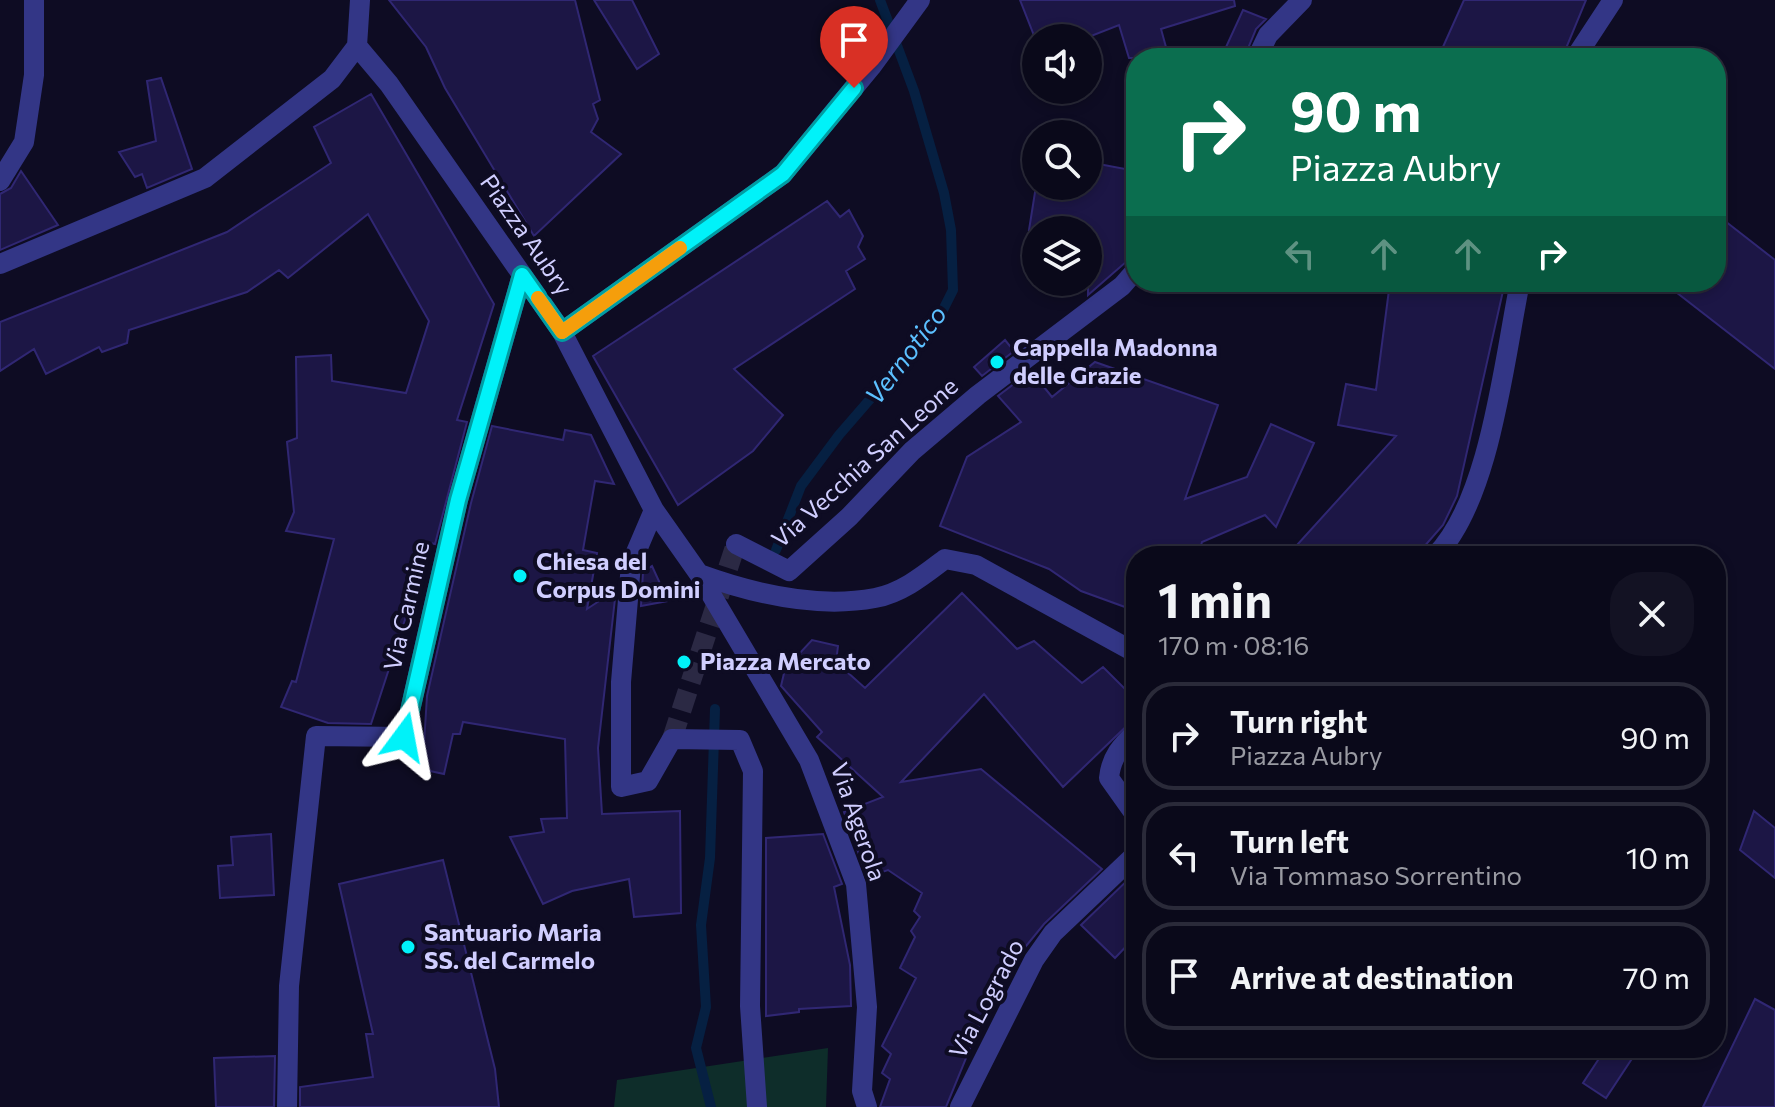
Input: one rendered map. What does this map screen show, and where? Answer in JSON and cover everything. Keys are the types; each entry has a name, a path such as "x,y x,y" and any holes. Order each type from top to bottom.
{"street":[{"path":"0,181 24,142 34,75 34,0"},
{"path":"0,264 205,178 332,79 357,46 360,0"},
{"path":"562,332 783,174 871,67 920,0"},
{"path":"1262,48 1268,35 1302,0"},
{"path":"1582,48 1613,0"},
{"name":"Piazza Aubry","path":"357,46 389,84 562,332 654,510"},
{"name":"Via Carmine","path":"287,1107 289,986 316,736 404,737 458,500 522,275"},
{"name":"Via Vecchia San Leone","path":"736,544 789,571 849,517 912,451 978,395 1126,281"},
{"path":"1445,546 1452,539 1480,478 1518,292"},
{"path":"654,510 699,574 739,589 783,598 877,598 910,585 945,559 976,565 1126,648"},
{"path":"654,510 631,564 621,682 621,787 648,781 672,739 740,740 753,771 750,1006 757,1107"},
{"name":"Via Agerola","path":"699,574 809,760 856,884 867,1007 862,1091 867,1107"},
{"path":"1126,741 1110,764 1109,778 1126,802"},
{"name":"Via Logrado","path":"960,1107 1034,960 1053,933 1126,864"}],"green space":[{"path":"828,1048 826,1107 614,1107 617,1080"}],"building":[{"path":"389,0 575,0 600,100 593,104 598,119 591,132 621,154 534,236 445,88 426,47"},
{"path":"594,0 632,0 659,54 637,69"},
{"path":"1020,0 1234,0 1235,6 1161,29 1166,48 1126,48 1119,25 1102,32 1102,24 1029,24"},
{"path":"1464,0 1586,0 1566,48 1442,48"},
{"path":"1243,10 1266,19 1256,29 1248,48 1226,48"},
{"path":"161,78 192,169 147,188 142,174 135,177 119,152 156,141 147,81"},
{"path":"371,94 494,304 457,420 467,422 435,544 430,543 371,724 328,723 281,707 292,681 296,682 334,539 286,531 294,512 287,442 297,438 296,357 331,355 332,381 406,393 429,321 368,214 288,278 279,270 247,292 129,330 127,343 102,352 99,347 46,374 34,349 0,371 0,322 227,232 331,163 314,127"},
{"path":"1102,165 1126,169 1126,262 1102,283 1102,216 1031,216 1034,200 1102,200"},
{"path":"21,171 58,225 0,250 0,194 11,188"},
{"path":"827,201 840,217 849,210 863,236 858,247 865,259 846,271 855,289 734,369 783,415 753,451 678,505 593,356"},
{"path":"1726,222 1775,260 1775,369 1676,292 1726,292"},
{"path":"1389,292 1503,292 1457,496 1443,525 1425,546 1296,546 1396,436 1338,425 1346,384 1376,390"},
{"path":"1005,340 1014,351 982,376 974,367"},
{"path":"1095,362 1218,405 1185,499 1247,477 1271,424 1314,443 1276,527 1265,515 1202,542 1201,546 1126,546 1126,607 1081,591 1049,569 940,526 967,457 1021,422 998,396 1031,371 1052,397"},
{"path":"492,426 563,440 565,430 591,435 614,484 595,481 583,550 597,553 587,609 616,590 598,748 602,814 680,811 681,913 634,917 629,879 572,891 543,904 510,837 544,832 541,819 567,818 565,739 463,722 460,734 453,734 444,774 416,768 424,744 427,696"},
{"path":"652,566 668,601 641,606 643,572"},
{"path":"962,593 1017,649 1034,641 1082,683 1103,667 1126,690 1126,727 1063,787 984,694 901,782 981,769 1102,869 1044,924 1009,967 989,1002 946,1107 880,1107 890,1079 882,1073 891,1054 882,1046 916,978 900,968 915,937 911,931 920,917 914,911 922,893 888,870 867,877 844,812 883,797 817,737 822,732 781,686 785,669 812,640 838,646 836,662 865,688"},
{"path":"1754,811 1775,828 1775,878 1740,850"},
{"path":"271,834 274,895 220,898 218,866 233,865 231,837"},
{"path":"823,834 842,884 834,887 850,965 851,1006 799,1009 799,1012 766,1016 766,838"},
{"path":"443,860 495,1069 499,1107 300,1107 300,1087 373,1077 366,1034 373,1034 339,884"},
{"path":"1126,882 1126,946 1115,958 1081,925"},
{"path":"1755,999 1775,1010 1775,1107 1703,1107"},
{"path":"275,1056 274,1107 216,1107 214,1058"},
{"path":"1599,1058 1632,1058 1606,1098 1583,1083"}],"waterway":[{"name":"Vernotico","path":"776,550 801,486 839,435 937,322 953,290 951,230 944,193 914,91 880,0"},
{"name":"Vernotico","path":"711,1107 696,1048 706,1007 701,925 710,858 715,709"}],"tunnel":[{"path":"672,739 736,544"}],"slow traffic":[{"path":"538,298 562,332 680,248"}],"place":[{"name":"Cappella Madonna delle Grazie","path":"997,362"},
{"name":"Chiesa del Corpus Domini","path":"520,576"},
{"name":"Piazza Mercato","path":"684,662"},
{"name":"Santuario Maria SS. del Carmelo","path":"408,947"}],"route":[{"path":"404,737 458,500 522,275 562,332 783,174 854,88"}]}
